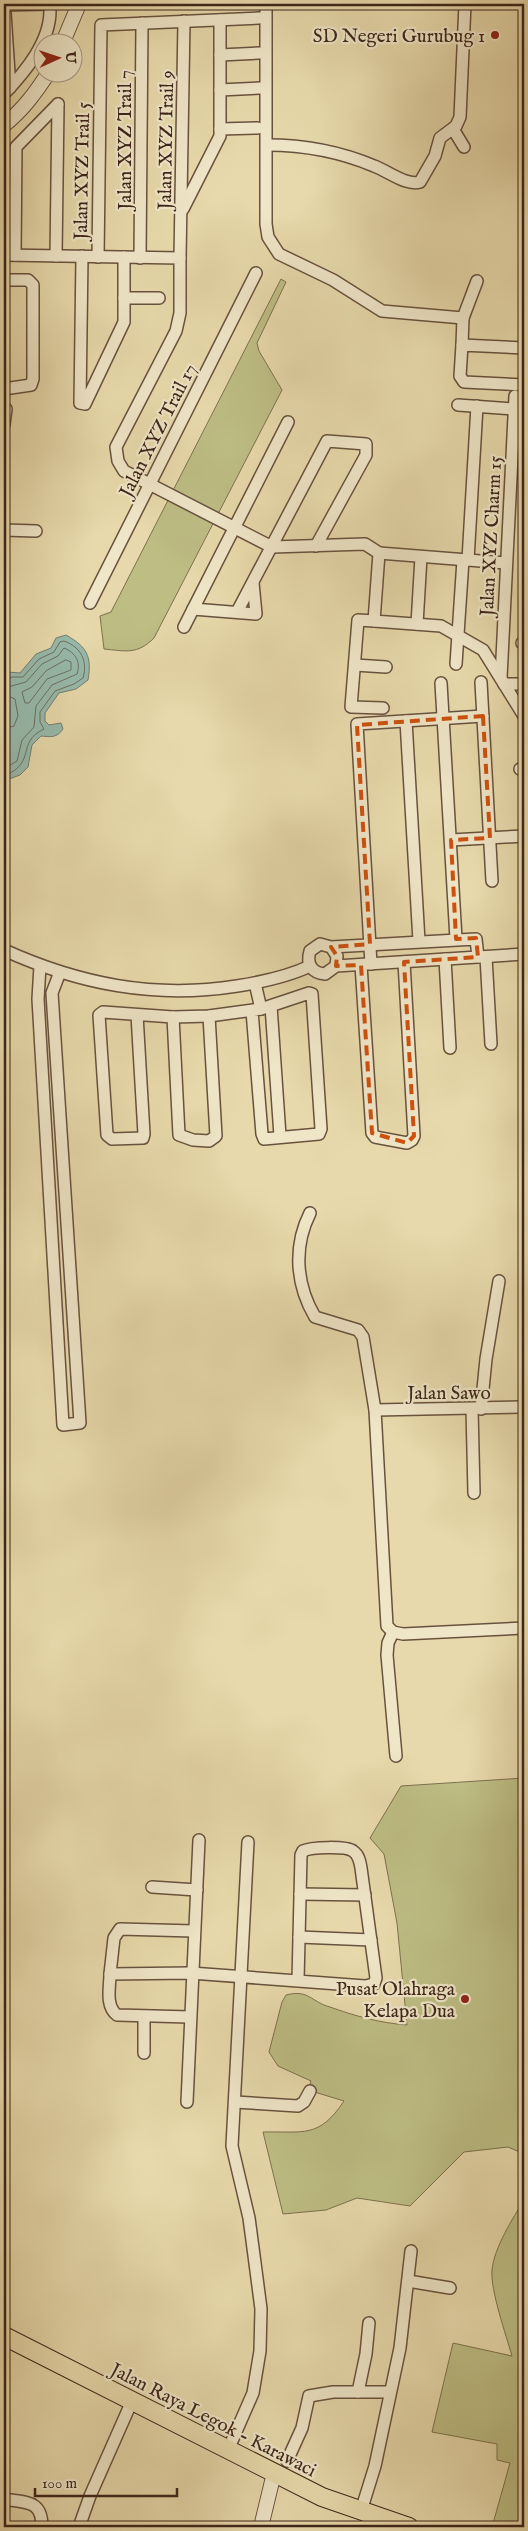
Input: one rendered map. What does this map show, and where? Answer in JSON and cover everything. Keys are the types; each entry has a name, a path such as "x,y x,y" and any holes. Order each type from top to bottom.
{"main road":[{"name":"Jalan Raya Legok - Karawaci","path":"4,2336 322,2497 366,2517 409,2527"}],"street":[{"path":"67,32 79,4"},
{"path":"266,4 266,224 268,238 279,254 333,280 382,311 463,318"},
{"path":"267,146 289,145 334,153 372,164 414,184 420,182 435,156 440,138 453,129 460,117 465,4"},
{"path":"49,7 50,23 43,39 25,70 7,91 4,9 49,7"},
{"path":"142,24 259,18"},
{"path":"181,212 220,136 220,20"},
{"name":"Jalan XYZ Trail 9","path":"184,21 180,313 176,331 116,446 118,461 124,471 272,547"},
{"name":"Jalan XYZ Trail 5","path":"98,257 101,26 142,24"},
{"name":"Jalan XYZ Trail 7","path":"140,258 142,24"},
{"path":"220,55 259,53"},
{"path":"4,125 34,95 42,82"},
{"path":"220,90 260,88"},
{"path":"56,256 58,104 16,147 9,255 140,258 180,258"},
{"path":"220,129 258,128"},
{"path":"453,129 464,147"},
{"path":"82,256 80,403 85,404 124,322 124,257"},
{"name":"Jalan XYZ Trail 17","path":"90,603 256,273"},
{"path":"4,280 28,280 33,285 33,379 31,385 4,389"},
{"path":"477,281 463,318 460,376 464,382 524,385"},
{"path":"124,298 159,298"},
{"path":"462,345 524,348"},
{"name":"Jalan XYZ Charm 15","path":"502,681 515,396"},
{"path":"458,405 514,409"},
{"path":"456,664 477,406"},
{"path":"4,424 6,409"},
{"path":"184,627 288,422"},
{"path":"237,612 326,441 366,444 366,455 316,546"},
{"path":"4,530 36,531"},
{"path":"272,547 365,544 379,553 506,563"},
{"path":"374,621 379,553"},
{"path":"417,624 421,557"},
{"path":"193,608 256,614 253,582"},
{"path":"383,708 350,707 358,620 441,626 458,635 483,650 524,716"},
{"path":"355,665 386,667"},
{"path":"502,681 524,684"},
{"path":"481,682 492,881"},
{"path":"442,684 456,939"},
{"path":"404,962 414,1136 407,1143 376,1137 372,1133 366,964 370,944 357,726 359,724 483,716"},
{"path":"406,721 418,941"},
{"path":"451,840 524,836"},
{"path":"331,947 338,956 336,966 330,972 323,974 315,971 310,966 309,956 313,948 322,944 331,947 476,938 482,957 491,1044"},
{"path":"4,950 40,966 60,972 137,990 168,992 204,991 256,983 296,973 310,966"},
{"path":"336,966 524,954"},
{"path":"445,959 450,1048"},
{"path":"40,966 38,999 63,1425 80,1423 52,998 60,972"},
{"path":"256,983 280,1136"},
{"path":"137,1015 144,1134 143,1138 112,1139 107,1135 99,1015 104,1012 173,1017 209,1016 261,1009 307,993 312,994 321,1132 264,1138 262,1134 261,1009"},
{"path":"38,999 52,998"},
{"path":"173,1017 179,1135 193,1140 210,1141 216,1136 209,1016"},
{"path":"310,1213 302,1233 299,1250 302,1289 315,1317 358,1330 363,1337 375,1410 387,1626 393,1632 403,1634 524,1628"},
{"path":"474,1493 477,1409 499,1281"},
{"name":"Jalan Sawo","path":"375,1410 524,1407"},
{"path":"393,1632 388,1643 387,1655 396,1756"},
{"path":"187,2102 199,1840"},
{"path":"228,2450 253,2393 260,2351 261,2309 249,2218 232,2146 248,1842"},
{"path":"110,1974 192,1974 365,1986 374,1984 376,1978 365,1895 357,1855 348,1849 310,1848 303,1851 298,1980"},
{"path":"152,1888 197,1890"},
{"path":"300,1894 365,1895"},
{"path":"190,2017 122,2016 112,2011 109,2003 110,1974 114,1938 120,1929 194,1931"},
{"path":"299,1937 371,1940"},
{"path":"144,2017 144,2053"},
{"path":"235,2102 298,2106 304,2102 310,2090"},
{"path":"366,2517 400,2348 411,2251"},
{"path":"408,2281 450,2288"},
{"path":"358,2392 364,2363 368,2322"},
{"path":"287,2461 302,2428 309,2396 333,2392 390,2392"},
{"path":"79,2527 90,2496 132,2401"},
{"path":"261,2527 274,2473"},
{"path":"4,2499 31,2504 39,2508 42,2513 42,2527"}],"highlighted area":[{"path":"483,716 490,838 451,840 456,939 476,938 478,957 404,962 414,1136 407,1143 372,1133 361,965 336,966 337,956 331,947 370,944 357,725"}],"green space":[{"path":"281,279 286,282 257,343 259,351 282,390 154,638 142,647 131,651 104,649 100,616 111,612"},
{"name":"Pusat Olahraga Kelapa Dua","path":"524,1778 524,2154 508,2147 464,2152 410,2206 357,2198 326,2210 283,2214 263,2132 300,2132 318,2127 335,2113 344,2101 308,2090 311,2081 278,2066 269,2052 282,2002 286,1995 305,1995 324,2005 358,2016 387,2023 407,2025 397,1923 384,1854 370,1838 401,1786"},
{"path":"524,2200 524,2527 492,2527 510,2463 497,2460 497,2444 432,2432 453,2343 512,2356 493,2288 492,2270 493,2261 500,2243"}],"water":[{"path":"66,635 79,644 86,653 89,665 88,680 76,689 59,693 45,713 45,721 49,725 61,723 63,729 54,736 41,736 32,745 28,767 20,775 6,780 4,785 4,722 7,715 4,693 8,672 20,673 36,654 51,648 56,638"}],"place":[{"name":"SD Negeri Gurubug 1","path":"495,35"},
{"name":"Pusat Olahraga Kelapa Dua","path":"465,1999"}]}
